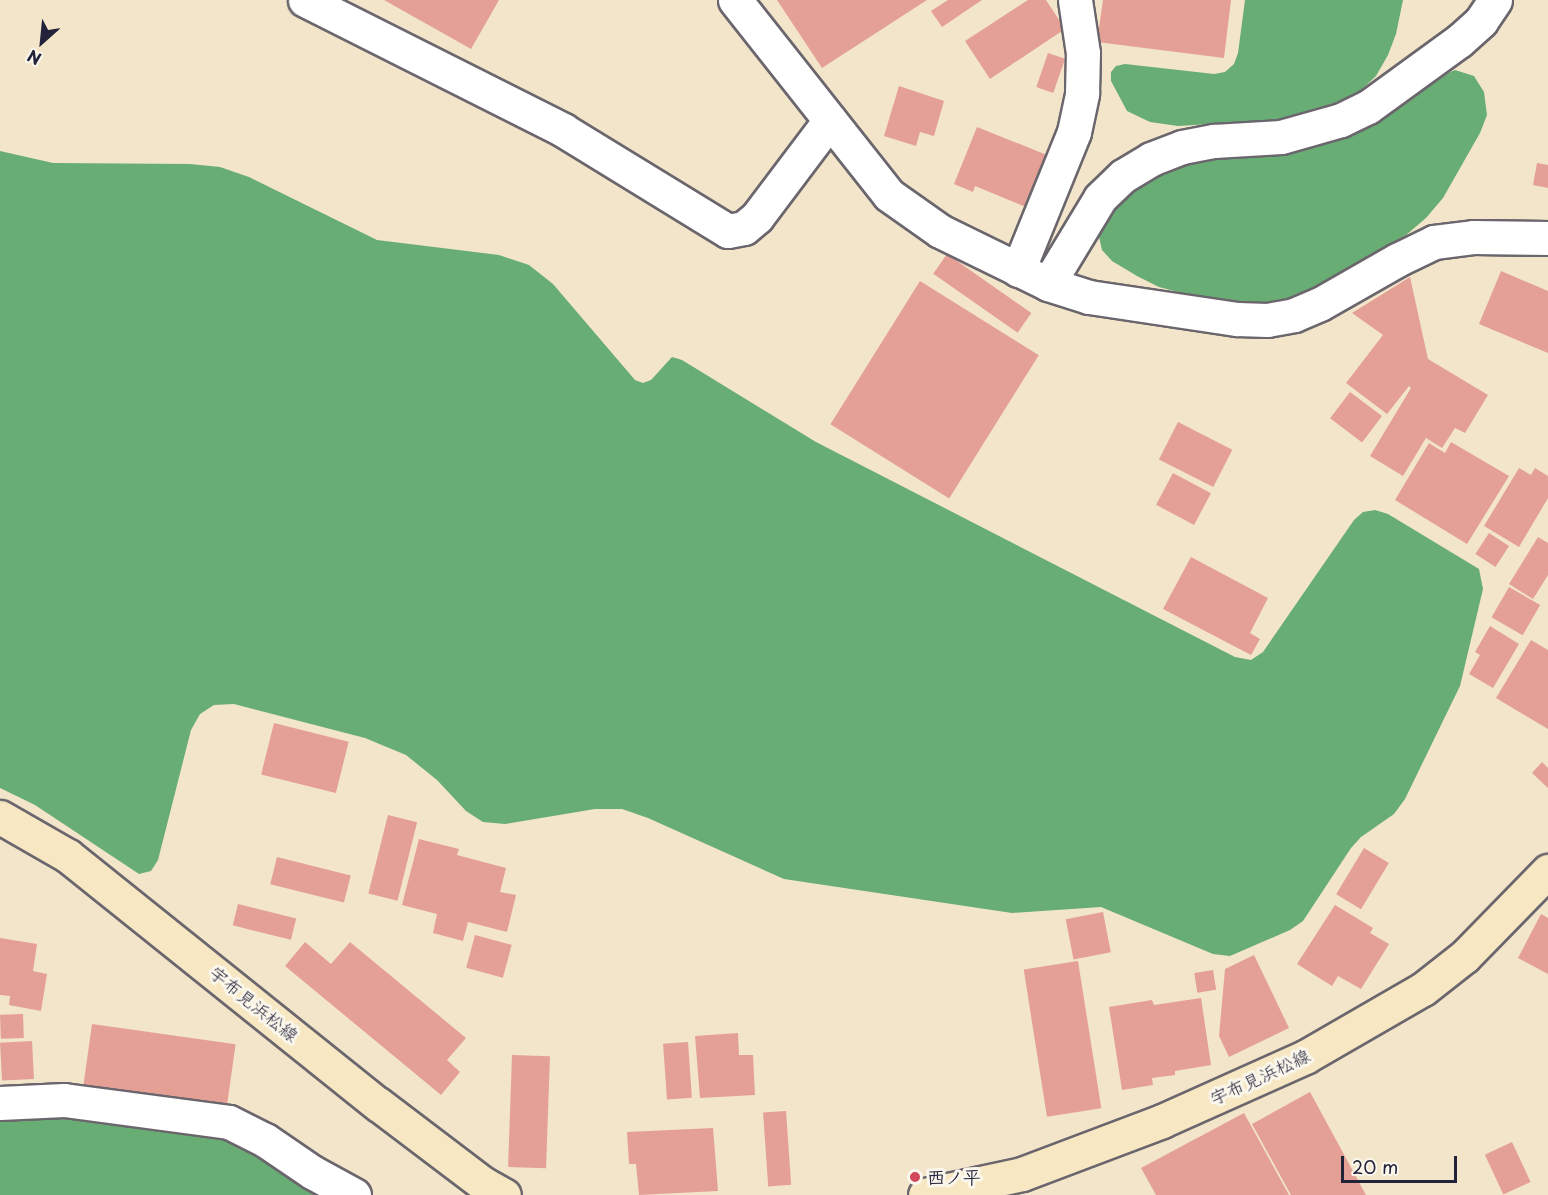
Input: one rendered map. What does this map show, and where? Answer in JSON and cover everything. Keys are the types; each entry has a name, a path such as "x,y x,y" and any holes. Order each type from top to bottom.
{"main road":[{"name":"宇布見浜松線","path":"0,817 68,856 378,1104 482,1183 504,1195"},
{"name":"宇布見浜松線","path":"925,1195 1011,1186 1022,1174 1152,1125 1238,1089 1305,1057 1423,989 1465,956 1548,871"}],"street":[{"path":"304,0 563,130 728,231 744,228 757,218 830,120"},
{"path":"735,0 889,195 914,215 940,231 1048,284 1089,297 1237,319 1267,320 1294,315 1320,304 1397,260 1434,243 1473,237 1548,238"},
{"path":"1018,270 1074,132 1082,93 1083,53 1075,0"},
{"path":"1048,284 1100,198 1123,176 1151,159 1182,147 1214,141 1281,137 1341,120 1368,107 1458,41 1481,21 1495,0"},
{"path":"0,1102 64,1100 229,1122 265,1140 312,1172 354,1195"}],"green space":[{"path":"1245,0 1403,0 1396,34 1388,55 1376,76 1359,92 1334,104 1278,120 1178,126 1150,122 1127,111 1111,81 1111,72 1116,66 1125,64 1214,74 1225,72 1234,64 1238,53"},
{"path":"1455,70 1474,76 1484,92 1487,115 1480,133 1443,198 1426,218 1406,235 1313,289 1289,298 1266,302 1239,302 1182,293 1159,287 1137,276 1112,261 1102,250 1099,237 1113,209 1134,190 1159,174 1186,164 1216,158 1283,154 1347,136 1378,121 1439,77"},
{"path":"0,151 53,163 190,164 220,167 249,177 377,240 499,255 529,265 553,284 635,380 643,383 651,380 672,357 682,360 816,442 1235,657 1251,660 1263,652 1354,520 1363,512 1375,510 1388,514 1479,569 1483,589 1460,686 1405,799 1394,814 1361,837 1351,848 1303,921 1290,930 1230,956 1213,954 1101,907 1012,913 784,879 648,818 622,809 595,809 505,824 483,822 466,811 437,780 406,755 365,738 234,704 214,705 200,714 191,730 158,860 151,871 139,874 35,805 0,788"},
{"path":"64,1112 226,1133 304,1184 314,1195 0,1195 0,1114"}],"building":[{"path":"384,0 499,0 471,49"},
{"path":"777,0 927,0 822,68"},
{"path":"948,0 982,0 942,27 931,11"},
{"path":"1028,0 1046,0 1065,29 990,79 965,41"},
{"path":"1103,0 1231,0 1224,58 1097,42"},
{"path":"1048,53 1065,59 1053,93 1036,87"},
{"path":"899,86 944,101 934,136 920,132 916,146 884,136"},
{"path":"977,127 1047,155 1026,207 975,186 973,192 954,184"},
{"path":"1537,163 1548,165 1548,188 1533,185"},
{"path":"947,254 1031,313 1018,333 933,274"},
{"path":"1501,271 1548,291 1548,353 1479,324"},
{"path":"1410,277 1428,359 1488,395 1465,433 1455,428 1442,448 1426,438 1403,476 1370,456 1411,388 1409,386 1387,414 1346,383 1383,335 1352,313"},
{"path":"920,281 1039,355 949,499 830,424"},
{"path":"1350,392 1382,416 1362,442 1330,418"},
{"path":"1178,422 1232,450 1213,487 1159,459"},
{"path":"1451,442 1509,476 1467,544 1395,500 1429,443 1445,453"},
{"path":"1519,468 1531,475 1535,468 1548,476 1548,498 1519,547 1484,526"},
{"path":"1173,473 1211,493 1194,525 1156,505"},
{"path":"1489,533 1509,546 1496,567 1475,554"},
{"path":"1538,537 1548,543 1548,575 1533,599 1509,584"},
{"path":"1191,557 1268,598 1250,633 1260,639 1251,655 1163,609"},
{"path":"1509,587 1540,605 1523,635 1492,617"},
{"path":"1490,626 1519,644 1493,688 1469,674 1480,655 1475,652"},
{"path":"1531,640 1548,650 1548,729 1496,698"},
{"path":"274,723 349,742 336,793 261,774"},
{"path":"1542,762 1548,768 1548,788 1532,773"},
{"path":"388,815 417,822 398,901 368,894"},
{"path":"419,839 459,849 457,855 506,868 500,892 516,895 507,932 468,922 463,941 433,933 437,914 402,905"},
{"path":"1364,848 1389,863 1361,909 1336,894"},
{"path":"277,857 351,875 344,903 270,884"},
{"path":"238,904 296,919 291,940 233,925"},
{"path":"1335,905 1373,928 1370,933 1389,944 1361,989 1338,976 1332,986 1297,964"},
{"path":"1103,912 1111,952 1074,959 1066,919"},
{"path":"1541,914 1548,918 1548,974 1518,958"},
{"path":"475,935 512,945 503,978 466,968"},
{"path":"0,938 37,944 33,971 47,974 41,1011 9,1005 10,996 0,995"},
{"path":"305,942 331,964 350,942 466,1038 447,1060 460,1072 441,1095 285,966"},
{"path":"1254,955 1289,1028 1229,1057 1219,1036 1225,969"},
{"path":"1078,961 1101,1108 1047,1117 1024,970"},
{"path":"1213,970 1216,990 1197,993 1194,973"},
{"path":"1201,998 1211,1065 1175,1071 1175,1075 1152,1078 1153,1085 1122,1090 1109,1007 1152,1000 1154,1005"},
{"path":"23,1014 24,1038 1,1039 0,1015"},
{"path":"92,1024 236,1044 227,1108 83,1087"},
{"path":"738,1033 739,1055 753,1055 755,1095 700,1098 695,1036"},
{"path":"32,1041 34,1079 2,1081 0,1043"},
{"path":"688,1042 692,1098 667,1100 663,1044"},
{"path":"512,1055 550,1056 546,1168 508,1167"},
{"path":"1310,1092 1366,1195 1291,1195 1252,1124"},
{"path":"786,1111 791,1185 768,1186 763,1113"},
{"path":"1244,1113 1289,1195 1156,1195 1141,1168"},
{"path":"713,1128 718,1191 639,1195 636,1164 629,1164 627,1132"},
{"path":"1512,1142 1531,1182 1503,1195 1485,1155"}],"place":[{"name":"西ノ平","path":"915,1177"}]}
